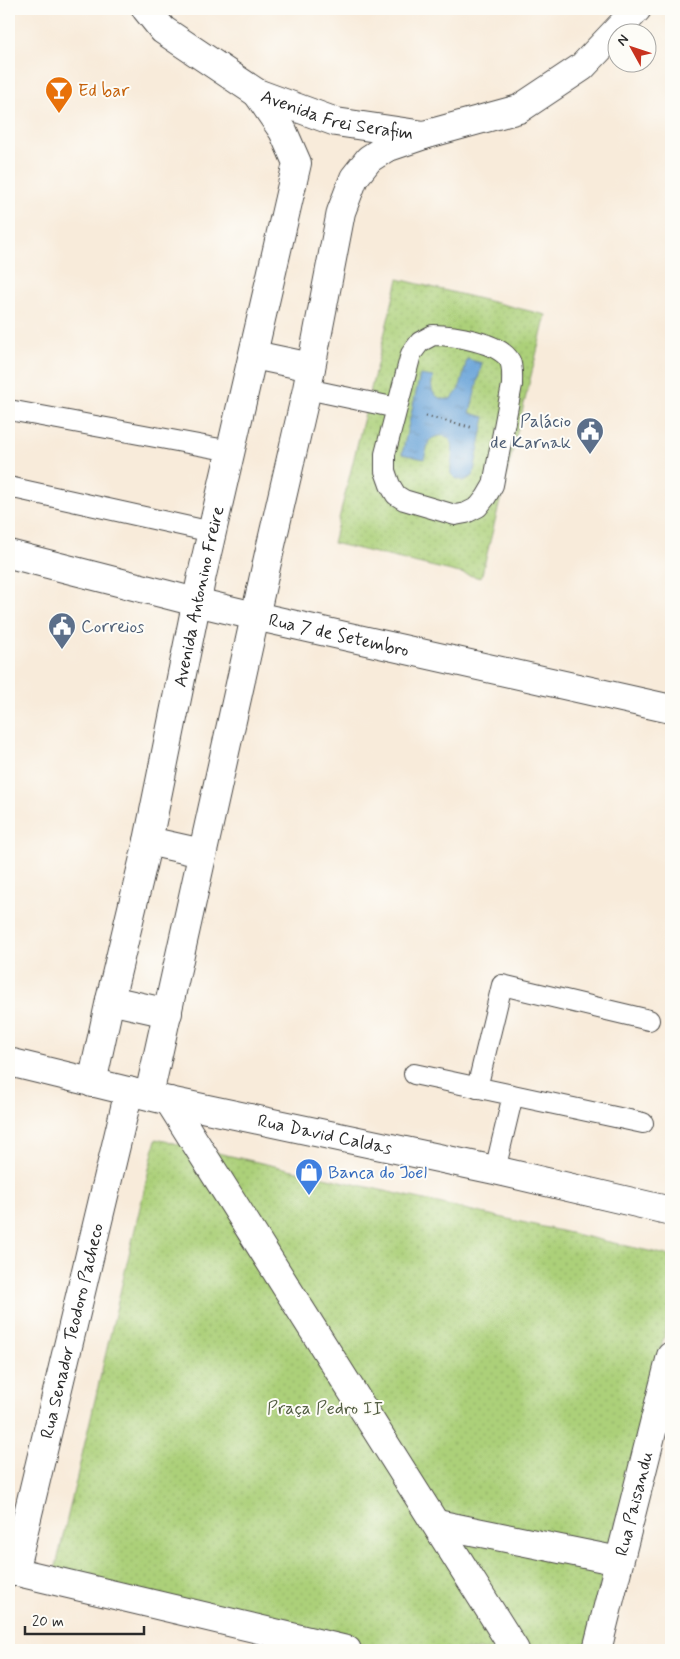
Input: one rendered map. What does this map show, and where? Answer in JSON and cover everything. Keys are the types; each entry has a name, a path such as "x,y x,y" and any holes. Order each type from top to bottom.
{"street":[{"name":"Avenida Frei Serafim","path":"146,9 163,30 257,93 336,122 424,135 519,109 582,68 637,9"},
{"name":"Avenida Antonino Freire","path":"92,1083 148,841 196,602 297,163 283,130 257,93"},
{"path":"424,135 386,148 369,159 354,178 341,212 309,378 149,1096 437,1524 516,1650"},
{"path":"254,355 309,378"},
{"name":"Rua 7 de Setembro","path":"9,554 255,616 671,709"},
{"path":"148,841 202,853"},
{"path":"110,1000 168,1013"},
{"name":"Rua David Caldas","path":"9,1062 149,1096 495,1170 671,1211"},
{"name":"Rua Senador Teodoro Pacheco","path":"11,1571 149,1096"},
{"name":"Rua Paisandu","path":"598,1650 671,1356"},
{"path":"437,1524 619,1561"},
{"path":"11,1571 347,1650"}],"lane":[{"path":"433,335 448,335 493,346 504,353 510,361 512,385 493,485 478,507 466,513 455,515 404,500 396,494 390,485 385,471 385,454 397,408 411,354 420,342 433,335"},
{"path":"309,378 397,408"},
{"path":"9,410 231,451"},
{"path":"9,486 212,532"},
{"path":"477,1088 502,985 649,1020"},
{"path":"414,1074 643,1123"},
{"path":"495,1170 513,1095"}],"path":[{"path":"419,414 483,430"}],"green space":[{"path":"398,279 546,315 481,578 333,543"},
{"name":"Praça Pedro II","path":"156,1139 671,1256 671,1309 584,1650 381,1650 53,1579"}],"water":[{"path":"467,359 482,363 470,413 485,417 473,476 464,481 455,478 451,474 453,448 452,443 445,436 432,438 429,441 424,459 402,454 420,375 433,377 432,389 435,395 444,399 451,398 457,393"}],"place":[{"name":"Ed bar","path":"59,114"},
{"name":"Palácio de Karnak","path":"590,455"},
{"name":"Correios","path":"62,650"},
{"name":"Banca do Joel","path":"309,1196"}]}
